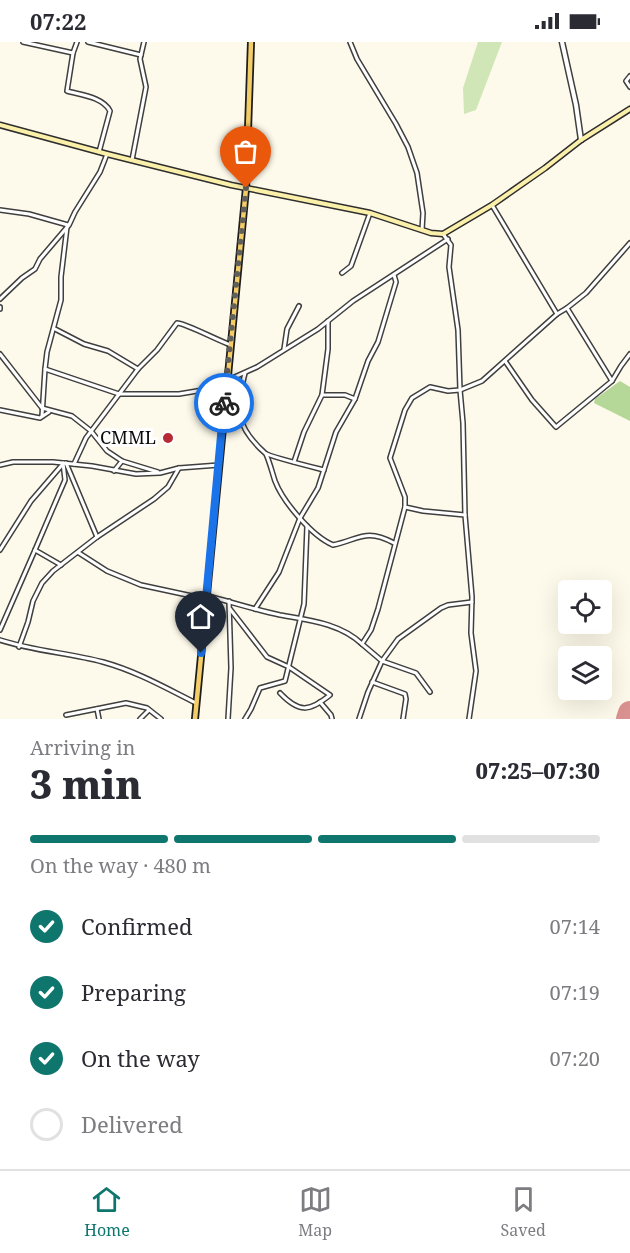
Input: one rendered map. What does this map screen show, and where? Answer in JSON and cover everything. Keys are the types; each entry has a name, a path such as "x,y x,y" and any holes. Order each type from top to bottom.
{"main road":[{"path":"195,719 246,188 251,42"},
{"path":"0,125 132,161 246,188 370,213 422,230 443,234 492,205 581,140 630,109"}],"street":[{"path":"23,42 73,53"},
{"path":"77,42 67,91 102,102 110,111 99,152"},
{"path":"88,42 141,55"},
{"path":"132,161 146,87 141,67 144,42"},
{"path":"350,42 359,63 408,147 417,173 423,213 422,230"},
{"path":"562,42 581,140"},
{"path":"630,76 626,81 630,87"},
{"path":"0,299 35,269 40,259 68,226 100,172 107,154"},
{"path":"492,205 557,314"},
{"path":"0,210 29,214 68,226"},
{"path":"342,273 351,266 370,213"},
{"path":"42,416 47,352 61,300 61,277 68,226"},
{"path":"443,234 451,245 449,267 458,330 463,423 465,515 472,602 471,633 476,671 469,719"},
{"path":"227,381 283,351 448,239"},
{"path":"362,644 371,630 405,507 405,497 390,458 405,410 417,393 430,387 448,391 460,390 482,381 557,314 586,293 630,243"},
{"path":"255,609 279,572 300,518 318,488 336,432 355,399 381,332 396,282 394,275"},
{"path":"283,351 287,328 299,306"},
{"path":"567,308 612,381"},
{"path":"294,462 304,432 322,395 328,349 328,321"},
{"path":"74,464 82,444 91,431 138,369 157,350 177,323 182,323 217,341 231,345"},
{"path":"55,329 84,344 108,351 138,369"},
{"path":"0,354 42,408 72,416 91,431 108,451 122,461 160,473"},
{"path":"506,361 532,400 556,427 612,381 630,354"},
{"path":"45,369 119,394 179,394 203,390 225,397"},
{"path":"245,372 239,399 239,416 252,440 266,454 275,481 300,518 322,540 333,545 370,534 378,535 394,543"},
{"path":"322,395 345,395 355,399"},
{"path":"0,410 40,418 50,411"},
{"path":"266,454 324,470"},
{"path":"114,471 122,461"},
{"path":"0,465 30,462 74,464 135,474 219,465"},
{"path":"64,464 97,537"},
{"path":"0,630 64,480 64,464"},
{"path":"0,550 31,501 64,464"},
{"path":"19,647 38,590 53,572 97,537 154,499 168,487 179,468"},
{"path":"405,507 465,515"},
{"path":"245,719 260,688 284,682 289,667 302,618 307,526"},
{"path":"35,550 61,565"},
{"path":"79,553 107,571 130,581 229,601 330,626 352,636 381,661 416,673 430,692"},
{"path":"228,719 231,668 229,601"},
{"path":"359,719 381,661 398,639 441,608 472,602"},
{"path":"230,609 267,657 289,667 330,695 320,702 300,708 292,705 280,693"},
{"path":"0,640 19,647 105,663 196,702"},
{"path":"372,682 405,694 403,719"},
{"path":"320,702 332,719"},
{"path":"66,715 126,703 149,710 161,719"},
{"path":"97,709 99,719"},
{"path":"140,719 149,710"}],"green space":[{"path":"478,42 502,42 476,110 464,114 463,88"},
{"path":"620,381 630,387 630,421 594,403 595,399"}],"runway":[{"path":"628,719 630,713"}],"way so far":[{"path":"224,403 246,188"}],"place":[{"name":"CMML","path":"168,438"}],"route":[{"path":"201,653 224,403"}]}
